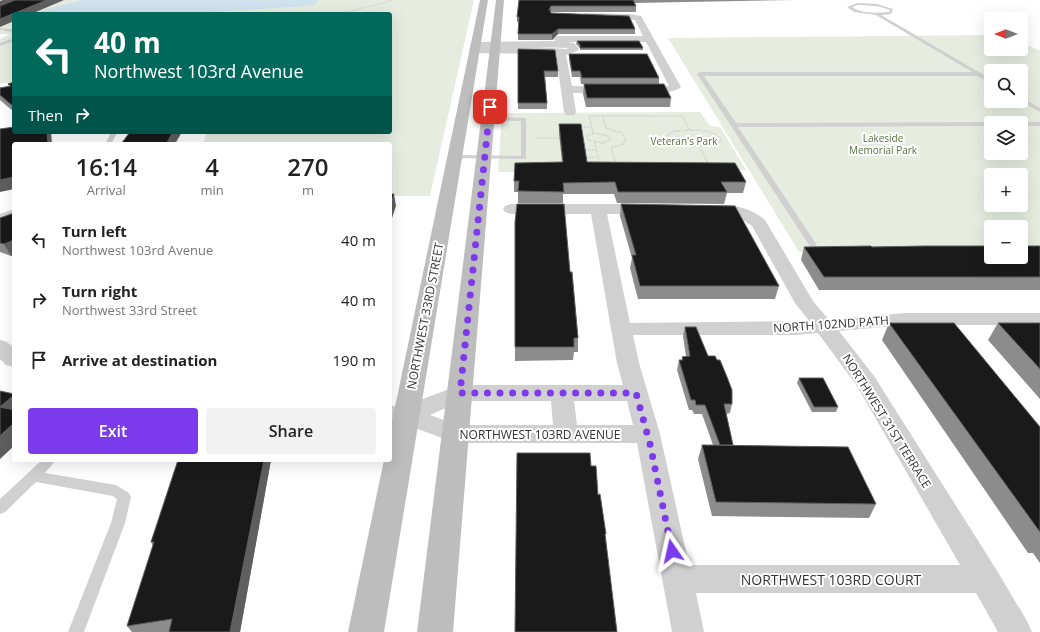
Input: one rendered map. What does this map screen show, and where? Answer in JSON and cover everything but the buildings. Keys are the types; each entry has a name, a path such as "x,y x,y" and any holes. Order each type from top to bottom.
{"street":[{"name":"NORTHWEST 33RD STREET","path":"392,456 398,415 454,157 484,0"},
{"path":"435,632 500,0"},
{"path":"566,90 674,89 675,86 638,18 633,16 580,15"},
{"path":"556,28 558,48 570,112"},
{"path":"475,48 558,48 649,39"},
{"path":"558,48 584,55"},
{"path":"643,55 658,55"},
{"path":"512,209 666,210"},
{"path":"598,209 628,363 648,434 688,632"},
{"name":"NORTHWEST 31ST TERRACE","path":"687,210 733,211 748,215 756,220 797,291 859,370 1016,632"},
{"name":"NORTH 102ND PATH","path":"622,329 795,329 905,319 1040,319"},
{"path":"0,347 12,358"},
{"path":"398,415 460,393 636,393"},
{"path":"562,393 566,434"},
{"name":"NORTHWEST 103RD AVENUE","path":"398,415 456,434 648,434"},
{"name":"NORTHWEST 33RD STREET","path":"366,632 391,462"},
{"name":"NORTHWEST 103RD COURT","path":"678,579 985,580"}],"lane":[{"path":"878,14 890,13 892,10 866,4 853,5 848,8 855,11 878,14 984,77"},
{"path":"0,29 12,31"},
{"path":"0,45 12,40"},
{"path":"813,245 700,74 978,74"},
{"path":"1028,103 1040,110"},
{"path":"454,157 524,158 524,119 488,119"},
{"path":"734,125 984,124"},
{"path":"1028,124 1040,124"},
{"path":"0,217 12,213"},
{"path":"0,508 48,462"},
{"path":"34,476 116,491 124,497 118,523 76,632"}],"path":[{"path":"347,12 394,0"},
{"path":"593,133 589,116 682,116 690,131"},
{"path":"602,116 606,128 622,134 626,139 623,144 611,148 616,163 610,163"},
{"path":"576,127 592,127"},
{"path":"690,131 711,132 718,135 722,141 717,145 699,146 677,144 668,139 667,136 674,132 690,131"},
{"path":"593,133 609,136 611,139 605,142 595,143 588,140 587,136 593,133"},
{"path":"523,138 567,138"},
{"path":"595,143 599,163 605,163"},
{"path":"699,146 708,163 700,163"},
{"path":"580,150 596,150"},
{"path":"582,158 598,157"}],"green space":[{"path":"0,0 474,0 430,196 392,196 392,142 204,142 206,134 392,134 392,12 12,12 12,83 0,83 0,39 10,34 0,34"},
{"name":"Lakeside Memorial Park","path":"984,35 984,56 1028,56 1028,45 1040,51 1040,253 1028,252 1028,220 984,220 984,252 799,252 668,38"},
{"name":"Veteran's Park","path":"700,112 710,126 720,127 746,170 498,172 502,113"}],"water":[{"path":"81,0 319,0 315,4 307,6 212,12 37,12"}],"route":[{"path":"490,107 460,393 636,393 650,444 672,551"}]}
